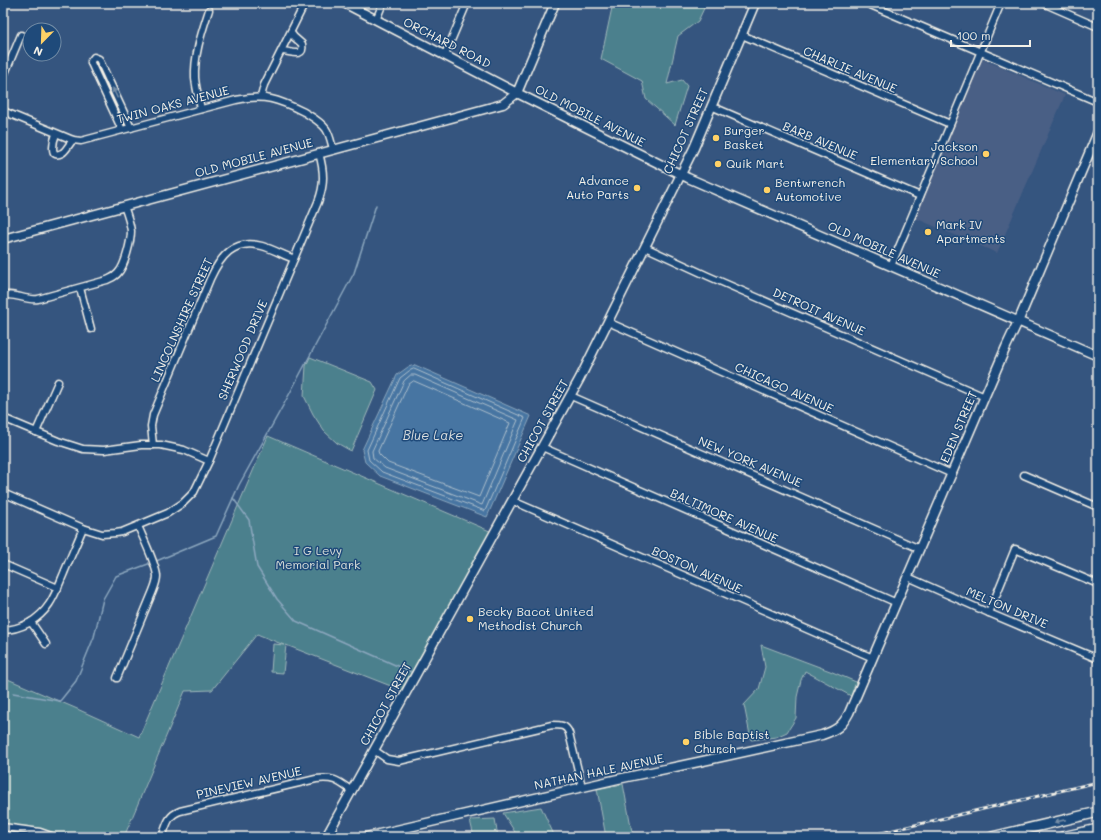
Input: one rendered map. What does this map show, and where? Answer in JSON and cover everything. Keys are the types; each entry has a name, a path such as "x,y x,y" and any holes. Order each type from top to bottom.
{"main road":[{"name":"ORCHARD ROAD","path":"344,3 517,93"},
{"path":"517,93 555,3"},
{"name":"CHICOT STREET","path":"326,837 571,396 694,148 755,3"},
{"name":"OLD MOBILE AVENUE","path":"3,239 503,104 517,93 681,174 1098,356"},
{"name":"EDEN STREET","path":"837,728 844,722 849,713 985,397 1095,148 1098,132"},
{"name":"NATHAN HALE AVENUE","path":"366,837 582,787 702,762 815,736 830,732 837,728"},
{"path":"992,837 1098,812"},
{"path":"1062,837 1098,828"}],"street":[{"path":"261,97 264,85 305,3"},
{"path":"376,20 383,3"},
{"path":"445,55 467,3"},
{"path":"866,3 1098,102"},
{"path":"891,266 1001,3"},
{"path":"1043,3 1098,27"},
{"path":"201,109 197,90 195,64 199,42 209,10"},
{"path":"282,51 297,54 302,50 302,44 291,33"},
{"path":"3,78 21,35"},
{"name":"CHARLIE AVENUE","path":"742,35 950,124"},
{"path":"122,130 91,63 94,57 99,59 131,128"},
{"name":"TWIN OAKS AVENUE","path":"3,111 56,134 81,141 236,100 261,97 282,102 317,120 329,134 333,149"},
{"name":"BARB AVENUE","path":"711,106 920,196"},
{"path":"56,134 52,148 57,154 64,152 73,140"},
{"name":"SHERWOOD DRIVE","path":"3,493 83,528 94,532 109,534 122,532 168,513 183,503 194,492 209,461 321,194 324,176 320,153"},
{"path":"3,296 14,295 33,300 107,280 117,275 123,264 131,236 131,229 124,206"},
{"name":"LINCOLNSHIRE STREET","path":"153,445 151,426 152,415 210,279 220,260 235,247 249,244 262,246 294,259"},
{"name":"DETROIT AVENUE","path":"644,247 985,397"},
{"path":"80,288 91,329"},
{"name":"CHICAGO AVENUE","path":"608,322 952,474"},
{"path":"36,432 58,382"},
{"name":"NEW YORK AVENUE","path":"571,396 920,549"},
{"path":"3,418 73,447 104,450 129,446 153,445 184,450 209,461"},
{"name":"BALTIMORE AVENUE","path":"542,447 897,603"},
{"path":"1024,475 1098,507"},
{"name":"BOSTON AVENUE","path":"512,501 873,658"},
{"path":"117,678 153,591 157,575 138,526"},
{"path":"3,630 16,628 31,622 44,613 54,597 83,528"},
{"path":"989,613 1015,550 1098,584"},
{"path":"3,564 58,588"},
{"name":"MELTON DRIVE","path":"908,577 1098,659"},
{"path":"31,622 46,644"},
{"path":"374,750 387,759 399,761 552,725 562,725 565,726 570,733 582,787"},
{"name":"PINEVIEW AVENUE","path":"162,837 172,815 180,811 316,778 336,780 352,791"},
{"path":"3,827 40,832 54,837"}],"shaded area":[{"path":"982,59 1065,95 997,253 915,218"}],"green space":[{"path":"613,3 706,4 698,21 678,36 667,84 682,80 687,86 675,125 646,99 642,81 601,59"},
{"path":"310,357 372,382 377,390 351,451 337,443 324,431 304,396 306,366"},
{"name":"I G Levy Memorial Park","path":"268,436 492,532 401,690 286,645 283,673 271,672 273,644 284,645 257,634 212,690 185,691 124,837 3,837 3,677 139,737"},
{"path":"761,645 856,682 851,696 805,671 797,697 796,718 787,732 776,737 751,740 744,705 759,689 765,667"},
{"path":"623,784 633,837 606,837 597,789"},
{"path":"541,807 555,837 518,837 503,813"},
{"path":"495,819 498,837 474,837 470,820"}],"water":[{"name":"Blue Lake","path":"415,365 531,416 487,517 380,476 365,462 362,450 397,375 408,367"}],"waterway":[{"path":"154,562 216,536 239,485 354,273 376,205"},
{"path":"233,498 249,520 257,567 277,599 296,621 411,672"},
{"path":"13,693 60,701 76,681 94,637 103,599 116,576 151,563"}],"railway":[{"path":"864,837 1098,782"}],"place":[{"name":"Burger Basket","path":"716,138"},
{"name":"Jackson Elementary School","path":"986,154"},
{"name":"Quik Mart","path":"718,164"},
{"name":"Advance Auto Parts","path":"637,188"},
{"name":"Bentwrench Automotive","path":"767,190"},
{"name":"Mark IV Apartments","path":"928,232"},
{"name":"Becky Bacot United Methodist Church","path":"470,619"},
{"name":"Bible Baptist Church","path":"686,742"}]}
